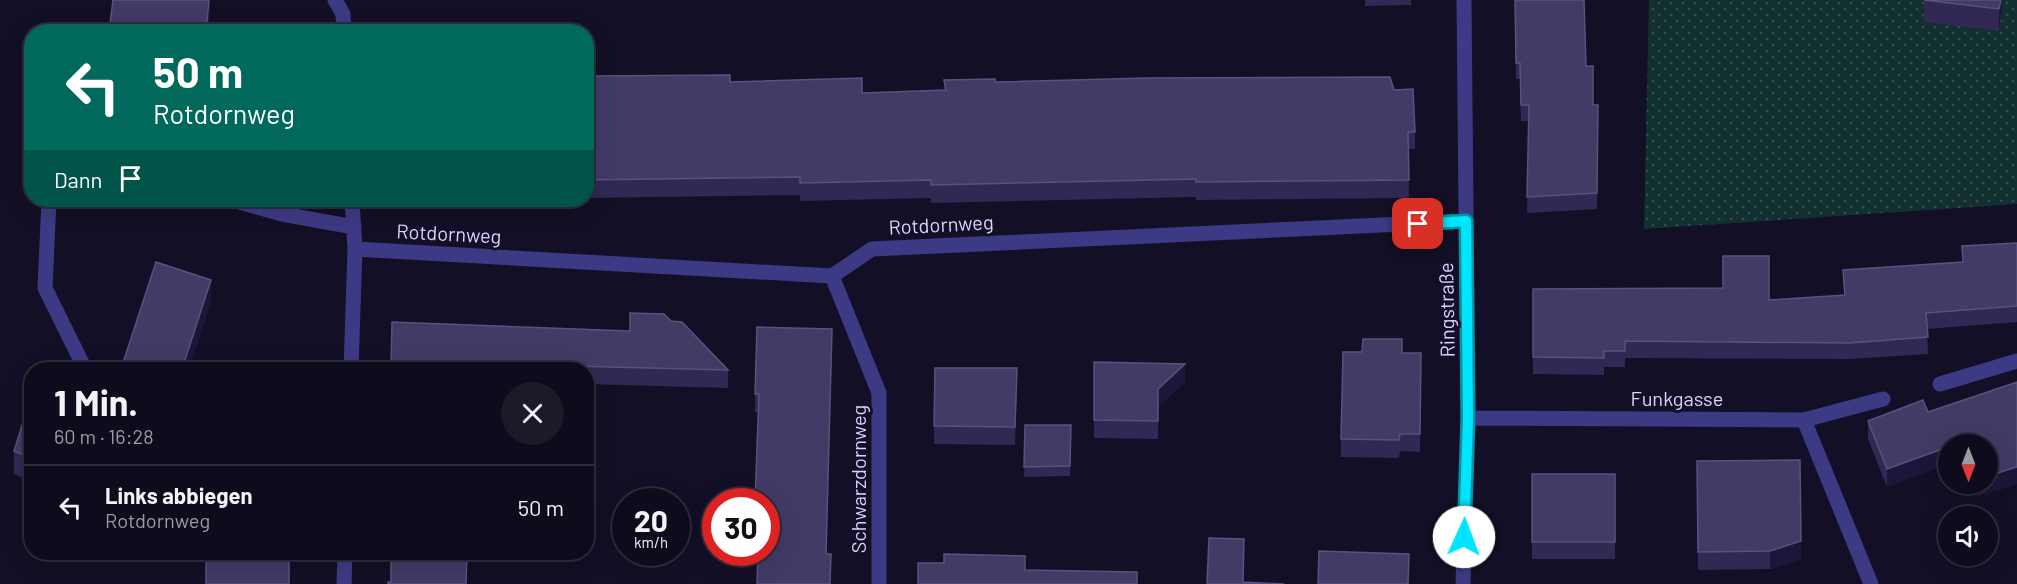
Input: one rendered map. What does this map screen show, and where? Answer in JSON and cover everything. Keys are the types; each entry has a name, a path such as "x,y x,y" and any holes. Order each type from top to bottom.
{"street":[{"path":"335,0 343,14 344,24"},
{"name":"Ringstraße","path":"1463,584 1468,418 1464,0"},
{"path":"50,207 45,288 82,362"},
{"path":"257,207 282,214 354,227"},
{"path":"351,362 355,249 353,207"},
{"name":"Rotdornweg","path":"355,249 832,276 872,249 1466,221"},
{"name":"Schwarzdornweg","path":"832,276 879,393 879,584"},
{"path":"1940,384 2017,361"},
{"name":"Funkgasse","path":"1468,418 1804,420 1883,399"},
{"path":"1804,420 1871,584"},
{"path":"344,584 345,560"}],"green space":[{"path":"1649,0 2017,0 2017,204 1644,229"}],"building":[{"path":"113,0 209,0 207,24 110,24"},
{"path":"1515,0 1584,0 1586,66 1593,66 1593,105 1598,105 1597,193 1527,197 1529,105 1521,105 1520,63 1516,63"},
{"path":"1924,0 2001,0 1999,9"},
{"path":"730,75 730,82 862,78 862,93 946,90 944,80 995,79 995,82 1147,78 1390,77 1394,90 1413,89 1415,132 1408,132 1409,180 1196,182 1196,179 931,185 931,180 800,183 800,177 594,180 594,76"},
{"path":"2017,243 2017,306 1926,313 1928,337 1849,343 1625,341 1625,351 1604,351 1604,358 1533,357 1533,289 1723,288 1723,256 1769,256 1769,300 1845,295 1843,270 1963,262 1962,246"},
{"path":"156,262 211,280 184,362 123,362"},
{"path":"630,313 664,314 671,321 682,322 728,370 594,367 594,362 391,362 392,322 630,331"},
{"path":"757,327 832,329 826,554 831,554 830,584 757,584 758,566 780,566 780,488 755,488 759,394 755,394"},
{"path":"1363,339 1402,339 1402,353 1421,353 1420,434 1400,434 1399,440 1341,439 1343,352 1362,352"},
{"path":"1094,362 1185,364 1158,389 1158,421 1094,420"},
{"path":"935,368 1017,368 1015,427 934,426"},
{"path":"2017,382 2017,467 1998,473 1998,434 1938,434 1938,451 1887,469 1868,421 1923,400 1928,412"},
{"path":"24,419 24,455 14,451"},
{"path":"1025,425 1071,425 1070,466 1024,467"},
{"path":"1800,460 1801,541 1770,551 1698,552 1697,461"},
{"path":"1532,474 1615,474 1615,542 1532,542"},
{"path":"1209,538 1244,539 1243,582 1284,584 1207,584"},
{"path":"1319,551 1409,554 1408,584 1318,584"},
{"path":"944,554 1025,556 1025,570 1137,572 1137,584 918,584 918,563 944,563"},
{"path":"206,560 289,560 289,584 206,584"},
{"path":"391,560 467,560 466,584 388,584 391,582"}],"route":[{"path":"1418,224 1466,221 1468,418 1464,537"}]}
